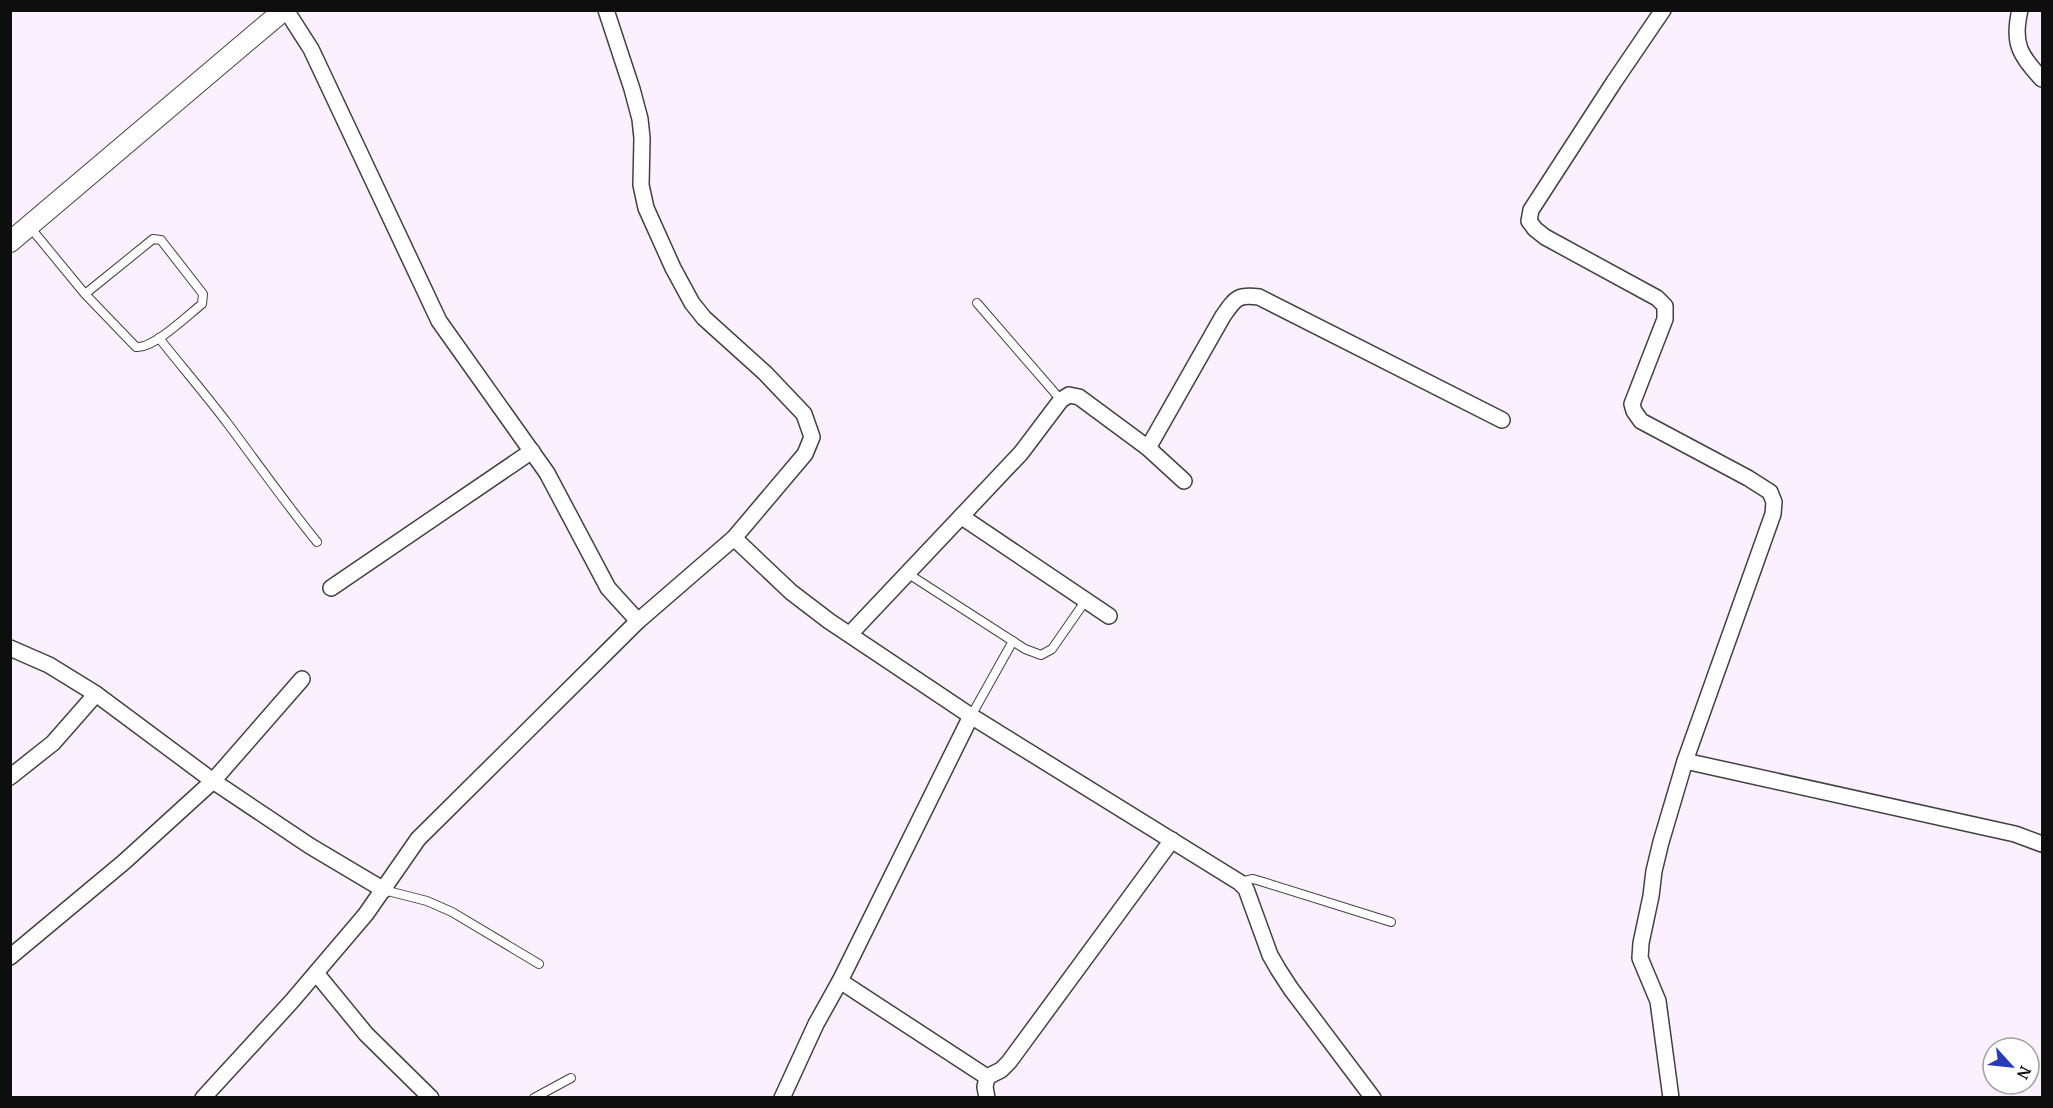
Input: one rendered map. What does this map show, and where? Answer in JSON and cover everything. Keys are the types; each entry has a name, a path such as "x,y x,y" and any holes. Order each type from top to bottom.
{"street":[{"path":"10,242 285,10 311,49 439,321 532,451 563,500 608,588 638,621"},
{"path":"203,1098 316,973 384,890 418,839 638,621 734,538 805,454 812,438 804,414 765,373 704,318 692,303 673,268 646,208 641,186 640,119 606,10"},
{"path":"1663,10 1532,210 1529,221 1545,237 1657,298 1665,306 1665,319 1632,404 1641,421 1748,478 1770,492 1774,502 1773,514 1685,761 1661,842 1641,943 1640,958 1643,969 1650,979 1658,1001 1671,1098"},
{"path":"2020,10 2017,44 2021,54 2043,79"},
{"path":"1148,448 1223,316 1235,300 1248,296 1259,297 1502,420"},
{"path":"850,634 1021,453 1061,400 1069,395 1079,397 1148,448 1184,481"},
{"path":"331,588 532,451"},
{"path":"962,517 1109,616"},
{"path":"734,538 791,592 850,634 971,716 1239,882 1246,890 1270,955 1278,969 1373,1098"},
{"path":"10,648 49,665 96,694 213,781 310,846 384,890"},
{"path":"10,957 124,862 213,781 302,679"},
{"path":"10,777 53,742 96,694"},
{"path":"782,1098 816,1024 840,981 971,716"},
{"path":"1685,761 2015,834 2043,844"},
{"path":"987,1077 1001,1070 1009,1062 1172,840"},
{"path":"316,973 366,1034 431,1098"},
{"path":"840,981 987,1077"},
{"path":"987,1077 985,1087 987,1098"}],"lane":[{"path":"29,226 85,294 135,347 142,348 159,338 202,304 203,294 161,240 153,239 85,294"},
{"path":"977,303 1061,400"},
{"path":"159,338 227,422 283,501 317,542"},
{"path":"907,573 1025,649 1041,655 1052,649 1086,600"},
{"path":"971,716 1013,641"},
{"path":"1239,882 1253,879 1391,922"},
{"path":"384,890 427,901 452,912 539,964"},
{"path":"534,1098 571,1078"}]}
